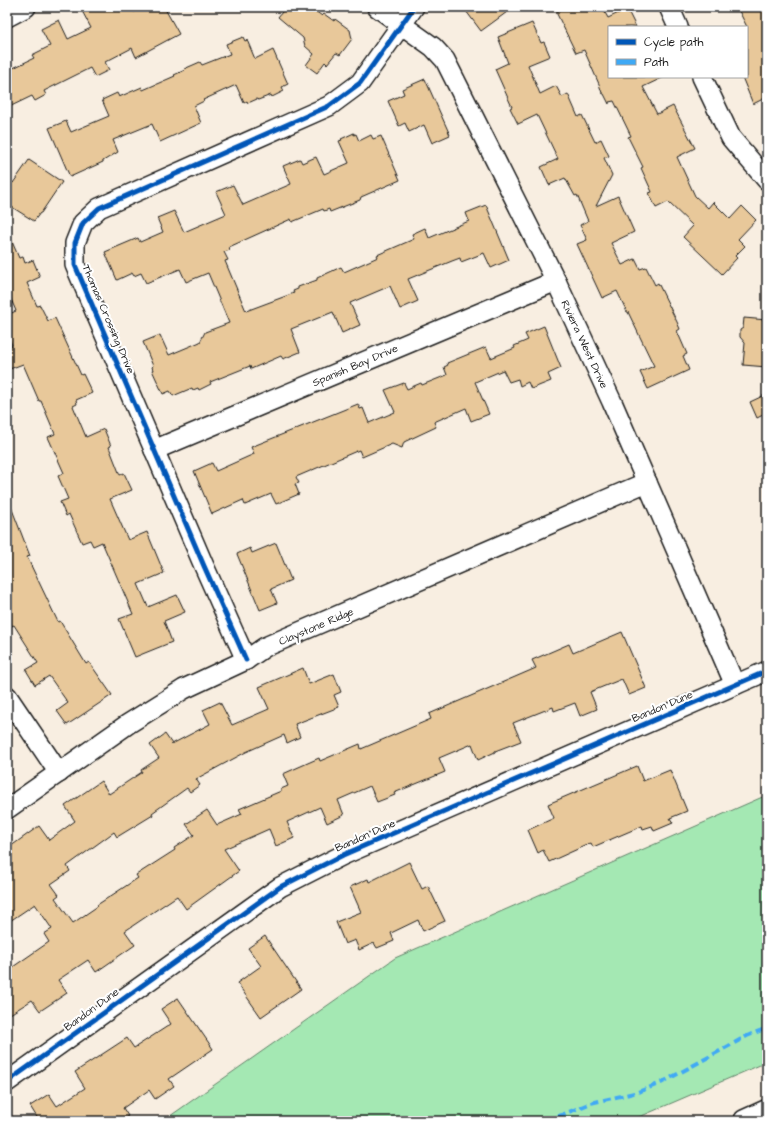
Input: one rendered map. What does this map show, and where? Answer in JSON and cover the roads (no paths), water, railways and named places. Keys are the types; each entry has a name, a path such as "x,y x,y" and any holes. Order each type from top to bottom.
{"street":[{"path":"7,17 26,7"},
{"name":"Riviera West Drive","path":"377,7 433,47 445,60 556,281 612,402 735,685"},
{"name":"Thomas Crossing Drive","path":"246,660 75,265 75,243 83,223 99,208 329,106 360,83 414,7"},
{"path":"669,7 678,26"},
{"path":"702,78 732,138 767,180"},
{"name":"Spanish Bay Drive","path":"154,450 556,281"},
{"name":"Claystone Ridge","path":"7,809 128,724 184,689 246,660 265,647 647,482"},
{"name":"Bandon Dune","path":"7,1082 280,887 343,854 767,672"},
{"path":"7,696 60,773"},
{"path":"745,1121 767,1111"}]}
